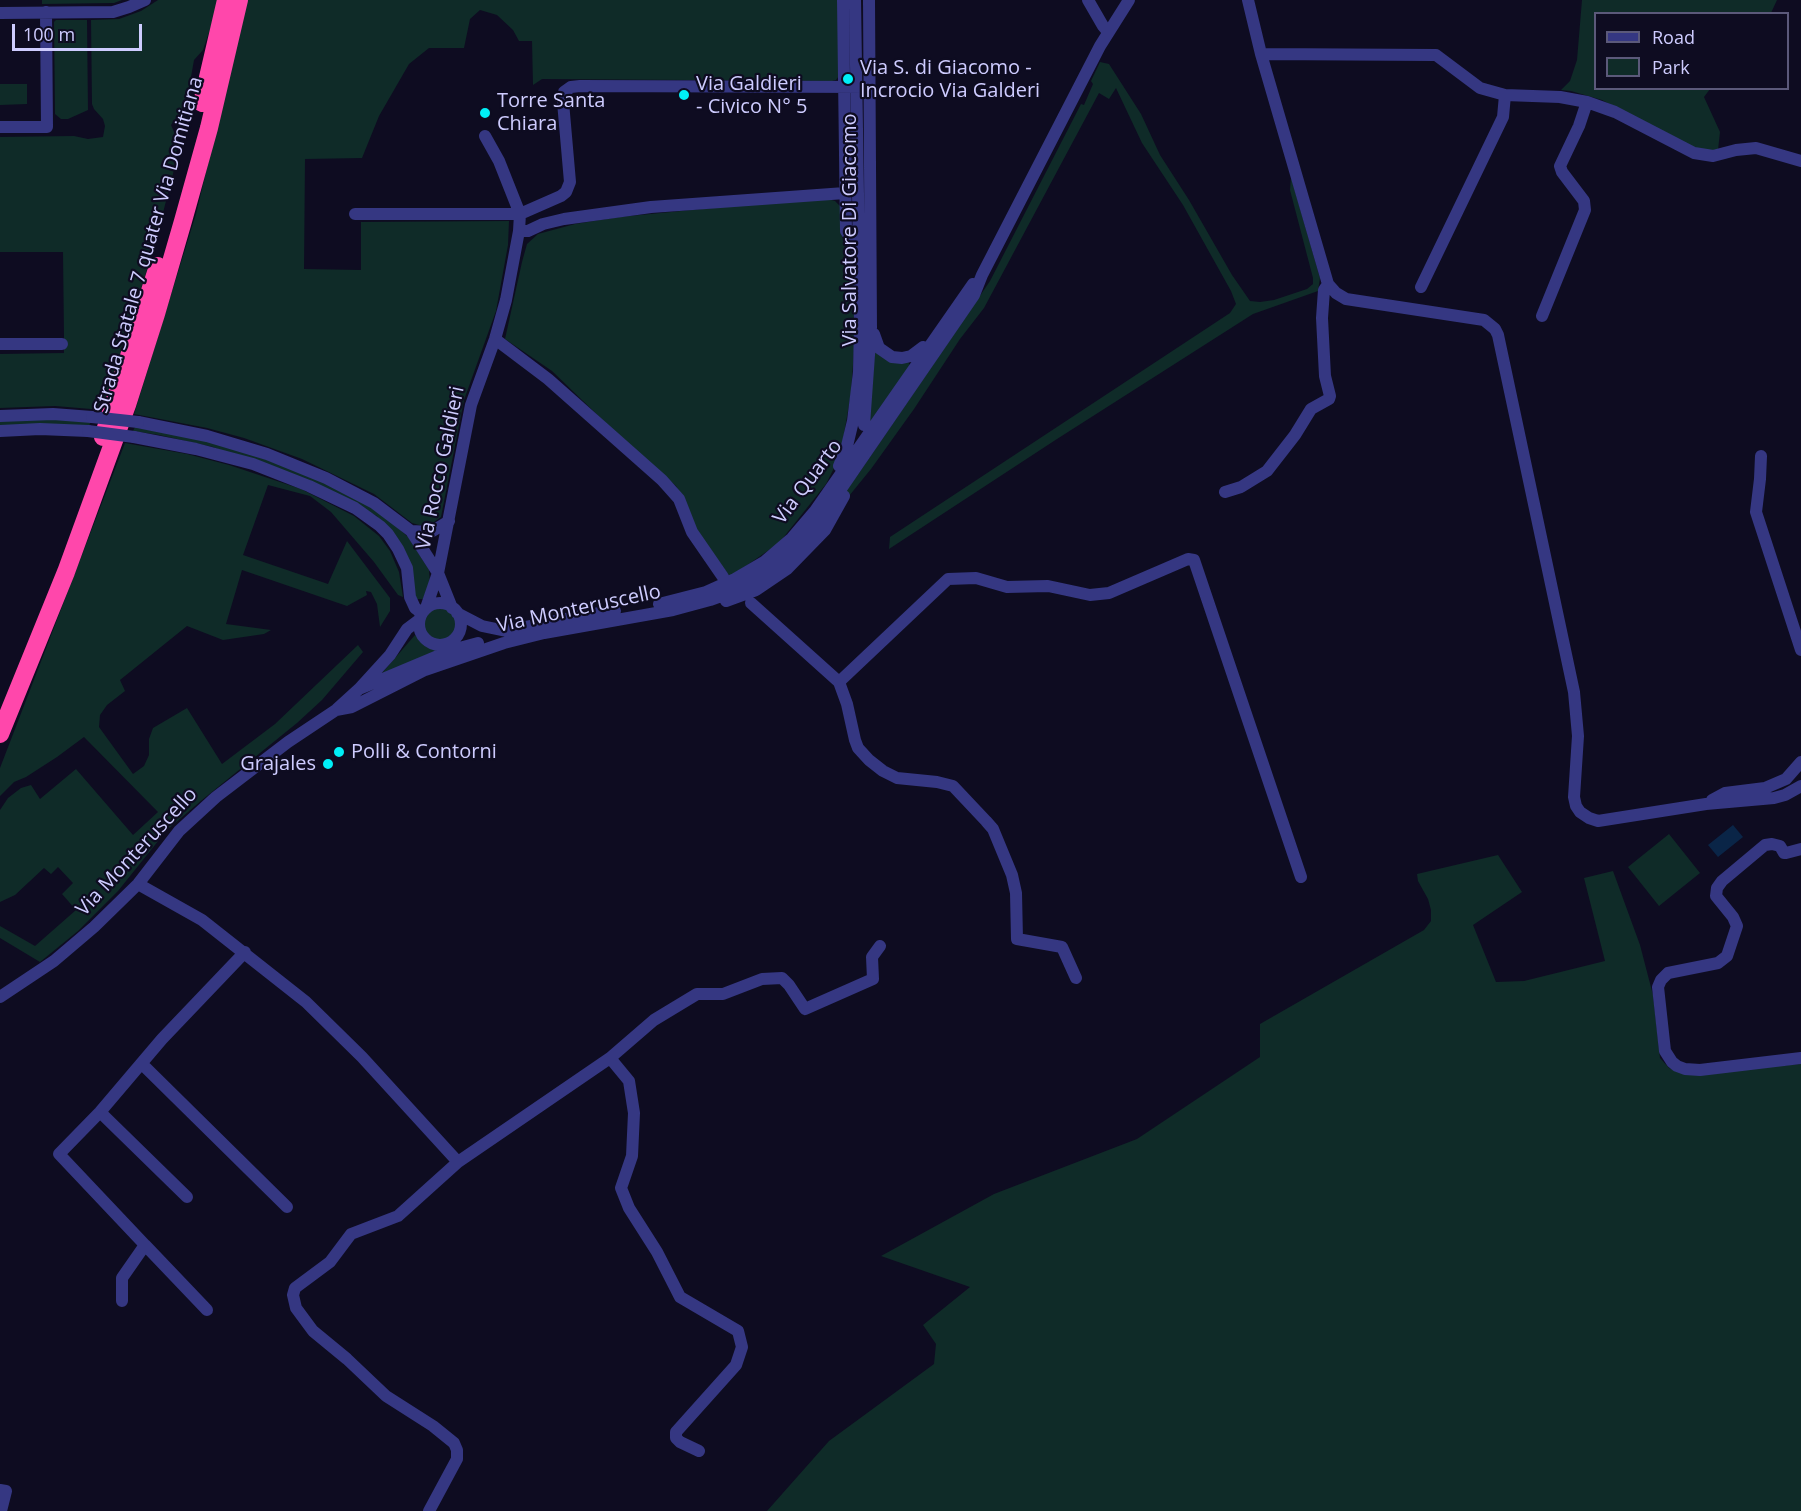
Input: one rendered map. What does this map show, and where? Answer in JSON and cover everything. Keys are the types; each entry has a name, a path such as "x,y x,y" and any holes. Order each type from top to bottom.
{"highway":[{"name":"Strada Statale 7 quater Via Domitiana","path":"0,704 56,567 128,361 197,126 226,0"},
{"name":"Strada Statale 7 quater Via Domitiana","path":"0,734 66,572 109,458 146,348 209,128 239,0"}],"street":[{"path":"0,13 113,12 129,8 145,0"},
{"name":"Via Salvatore Di Giacomo","path":"843,0 856,87 871,327 864,424"},
{"name":"Via Salvatore Di Giacomo","path":"837,476 853,422 859,372 855,0"},
{"name":"Via Salvatore Di Giacomo","path":"859,251 846,231 845,193 856,87 869,0"},
{"path":"1088,0 1108,32"},
{"name":"Via Quarto","path":"710,600 732,592 771,568 814,528 974,295 982,275 1108,32 1129,0"},
{"path":"1248,0 1261,54 1328,284 1346,299 1484,320 1495,329 1574,692 1578,736 1574,797 1580,812 1598,821 1706,804 1774,798 1801,786"},
{"path":"0,128 47,127 46,12"},
{"path":"1261,54 1437,55 1479,88 1505,95 1560,97 1587,102 1615,112 1694,153 1713,156 1746,148 1756,148 1801,161"},
{"path":"355,214 520,214 555,200 566,192 570,176 563,97 564,92 571,87 856,87"},
{"path":"1421,287 1503,117 1505,95"},
{"path":"1542,316 1585,210 1584,201 1560,166 1579,126 1587,102"},
{"path":"485,136 499,161 520,214"},
{"path":"519,231 528,231 543,224 564,219 651,207 845,193"},
{"name":"Via Rocco Galdieri","path":"422,614 438,573 471,405 495,339 506,300 520,214"},
{"name":"Via Quarto","path":"454,610 482,626 506,631 586,615 667,603 706,592 748,572 778,550 804,525 967,291 982,275"},
{"path":"1225,492 1241,487 1267,471 1295,435 1311,409 1329,399 1325,376 1322,318 1324,290 1328,284"},
{"path":"871,327 879,348 892,357 911,356 930,344"},
{"path":"495,339 548,379 662,480 679,499 693,532 723,577"},
{"path":"0,344 62,344"},
{"path":"0,416 53,414 92,417 138,422 207,436 291,463 361,496 386,511 411,531 438,573 460,624 452,651"},
{"path":"0,431 40,429 88,431 196,448 253,464 309,486 355,508 380,526 398,549 406,568 410,597 407,629"},
{"path":"1761,456 1756,512 1801,650"},
{"path":"710,600 724,602 746,595 777,577 807,551 825,530 844,496"},
{"path":"411,531 431,532 449,521"},
{"path":"839,682 948,579 976,578 1006,587 1048,586 1090,595 1109,593 1188,559 1194,560 1301,877"},
{"path":"410,597 415,608 422,614"},
{"name":"Via Monteruscello","path":"0,997 54,961 94,927 138,884 179,831 216,797 280,748 336,710 352,707 452,651 674,609 710,600"},
{"path":"752,603 839,682 858,748 869,760 897,778 953,786 993,829 1012,875 1016,893 1017,939 1062,947 1076,978"},
{"path":"336,710 390,655 407,629 422,614 439,604 454,610"},
{"path":"422,614 419,627 424,639 452,651"},
{"path":"359,689 452,651 492,639"},
{"path":"1706,804 1725,794 1765,788 1786,779 1801,762"},
{"path":"1801,849 1786,854 1782,852 1780,846 1765,845 1722,881 1717,888 1716,896 1737,926 1727,956 1719,963 1668,972 1658,987 1665,1051 1677,1066 1700,1070 1801,1058"},
{"path":"138,884 202,920 306,1002 333,1027 458,1162"},
{"path":"429,1511 457,1459 454,1443 433,1426 386,1396 313,1330 296,1308 293,1294 298,1284 330,1262 351,1234 398,1216 458,1162 610,1058 654,1020 698,994 723,994 762,979 782,978 805,1010 873,979 872,957 880,946"},
{"path":"207,1310 59,1154 245,952"},
{"path":"610,1058 629,1081 634,1113 632,1156 621,1188 629,1208 657,1252 680,1297 738,1331 742,1347 736,1365 676,1432 676,1438 680,1442 699,1451"},
{"path":"142,1064 287,1207"},
{"path":"100,1112 187,1197"},
{"path":"122,1301 122,1278 145,1245"},
{"path":"0,1490 6,1491 1,1511"}],"green space":[{"path":"42,0 122,0 114,3 42,4"},
{"path":"158,0 220,0 203,50 194,60 186,105 171,125 177,139 176,162 155,244 103,410 55,406 0,408 0,354 64,353 64,337 63,252 0,252 0,137 74,136 88,139 103,137 105,126 103,119 92,104 91,20 119,19 141,11"},
{"path":"247,0 838,0 839,76 832,81 542,79 533,85 532,41 519,41 513,30 497,15 480,10 470,19 464,48 429,48 409,64 379,116 362,158 305,159 304,269 361,270 361,222 509,221 508,245 496,311 464,400 441,517 430,525 419,525 412,523 374,494 302,459 244,438 207,428 134,414 196,214"},
{"path":"1582,0 1777,0 1771,12 1594,12 1594,90 1709,90 1704,97 1720,132 1718,150 1704,151 1688,146 1602,100 1561,90 1570,81 1577,60"},
{"path":"56,20 87,20 88,110 68,119 61,119 55,114 54,22"},
{"path":"1100,62 1109,64 1141,114 1160,155 1250,301 1274,300 1307,289 1313,284 1290,190 1291,177 1320,278 1318,291 1253,314 889,549 890,537 1230,313 1236,304 1183,205 1142,143 1116,88 1109,99 1099,93 984,308 960,339 871,469 849,496 842,494 859,473 990,281 1081,104 1084,105 1093,84 1091,81"},
{"path":"0,84 27,84 27,104 0,105"},
{"path":"828,199 840,206 842,237 855,260 856,321 851,393 843,440 837,462 826,484 779,543 730,577 696,530 687,505 676,486 552,371 505,339 522,262 527,244 538,234 575,224 619,217"},
{"path":"875,349 908,361 910,366 869,425"},
{"path":"50,419 91,421 89,426 0,426 0,421"},
{"path":"135,427 207,441 291,467 360,500 383,514 408,537 429,570 430,583 423,599 417,599 377,516 213,447 133,431"},
{"path":"125,443 187,454 229,465 301,489 354,516 379,536 390,551 399,572 403,597 398,595 374,562 331,512 310,496 268,485 243,555 328,584 347,541 390,598 390,611 380,627 377,604 371,592 366,591 367,595 347,606 242,570 226,624 271,630 264,634 223,640 187,626 120,680 125,691 107,705 100,715 99,727 133,774 144,766 149,755 149,739 153,728 187,708 222,764 275,724 358,645 363,652 322,700 297,723 167,830 118,891 78,931 40,962 0,938 0,926 35,946 76,910 62,894 73,883 58,867 51,874 44,868 15,895 0,902 0,810 8,798 21,788 31,785 40,799 76,769 133,835 158,812 84,737 26,777 14,782 0,796 0,768"},
{"path":"440,608 451,613 456,624 451,635 440,640 429,635 424,624 429,613"},
{"path":"415,635 424,644 438,651 376,680"},
{"path":"1669,834 1700,873 1659,906 1628,867"},
{"path":"1498,855 1522,892 1473,925 1496,982 1524,981 1605,961 1584,878 1613,871 1640,945 1653,995 1660,1058 1669,1068 1684,1074 1801,1064 1801,1511 767,1511 829,1441 934,1364 936,1344 923,1325 970,1287 881,1256 994,1194 1137,1139 1260,1057 1260,1024 1424,930 1431,921 1431,910 1417,874"}],"water":[{"path":"1733,825 1743,837 1718,857 1708,845"}],"place":[{"name":"Via S. di Giacomo - Incrocio Via Galderi","path":"848,79"},
{"name":"Via Galdieri - Civico N° 5","path":"684,95"},
{"name":"Torre Santa Chiara","path":"485,113"},
{"name":"Polli & Contorni","path":"339,752"},
{"name":"Grajales","path":"328,764"}]}
